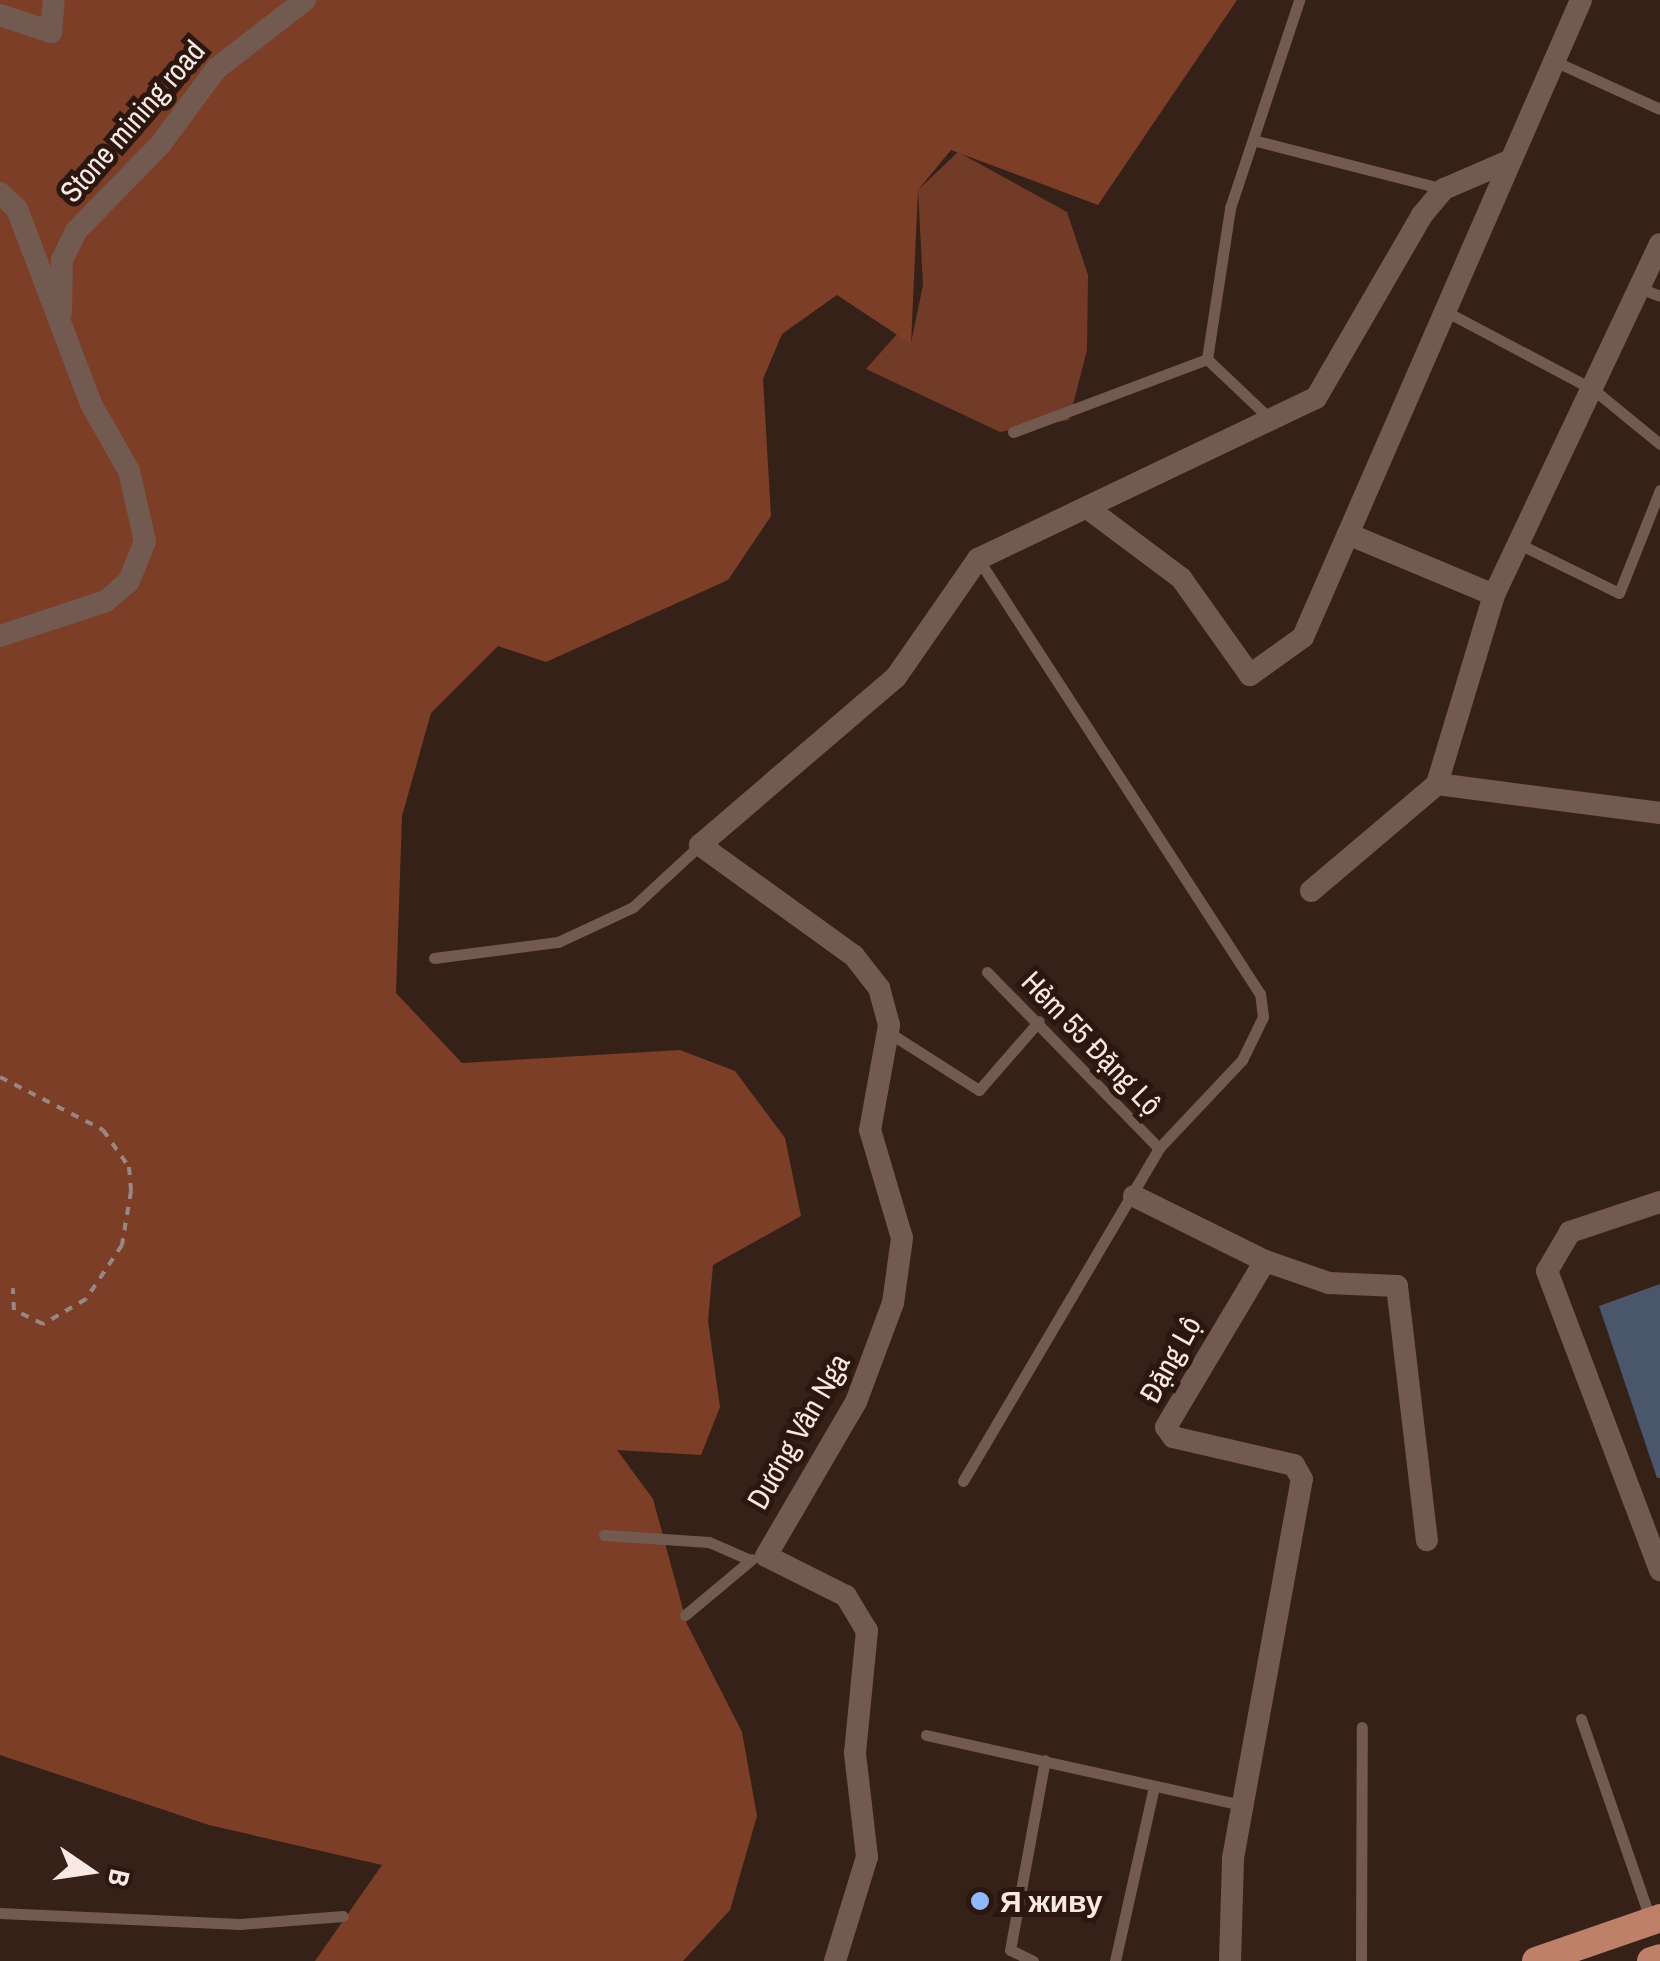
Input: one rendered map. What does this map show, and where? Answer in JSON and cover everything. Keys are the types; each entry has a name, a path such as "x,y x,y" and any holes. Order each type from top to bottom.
{"main road":[{"path":"1536,1961 1656,1920"},
{"path":"1650,1961 1660,1958"}],"street":[{"path":"0,15 51,32 54,0"},
{"name":"Stone mining road","path":"62,315 62,260 76,231 226,58 304,0"},
{"path":"1090,510 1181,578 1250,676 1302,637 1581,0"},
{"path":"700,845 896,677 978,559 1090,510 1267,416 1316,398 1444,190 1511,160"},
{"name":"Stone mining road","path":"0,193 17,209 62,315 91,404 137,490 143,555 106,601 0,636"},
{"path":"1311,891 1437,784 1494,595 1594,390 1651,293 1660,244"},
{"path":"1348,534 1494,595"},
{"path":"1437,784 1660,813"},
{"name":"Dương Vân Nga","path":"700,845 854,956 885,1002 888,1032 870,1130 902,1238 896,1290 856,1402 758,1558 846,1596 867,1630 855,1753 867,1857 835,1961"},
{"path":"1134,1196 1265,1261 1329,1283 1396,1286 1427,1540"},
{"path":"1660,1202 1570,1232 1547,1271 1660,1570"},
{"name":"Đặng Lộ","path":"1230,1961 1243,1805 1302,1478 1294,1464 1173,1437 1166,1427 1265,1261"}],"lane":[{"path":"1207,360 1230,208 1299,0"},
{"path":"1554,62 1660,109"},
{"path":"1253,140 1444,190"},
{"path":"1445,311 1594,390 1660,444"},
{"path":"1207,360 1267,416"},
{"path":"1013,432 1207,360"},
{"path":"1519,544 1619,592 1660,490"},
{"path":"963,1481 1160,1148 1251,1046 1260,994 978,559"},
{"path":"434,958 558,942 633,907 700,845"},
{"name":"Hẻm 55 Đặng Lộ","path":"988,972 1160,1148"},
{"path":"888,1032 978,1090 1039,1021"},
{"path":"604,1535 709,1542 758,1558"},
{"path":"685,1615 758,1558"},
{"path":"1581,1719 1656,1920"},
{"path":"1360,1961 1362,1727"},
{"path":"926,1735 1045,1760 1152,1790 1243,1805"},
{"path":"1033,1961 1010,1950 1045,1760"},
{"path":"1115,1961 1152,1790"},
{"path":"0,1913 257,1924 343,1916"}],"path":[{"path":"0,1077 103,1130 124,1155 132,1191 122,1245 86,1299 43,1324 14,1310 13,1288"}],"shaded area":[{"path":"0,0 1237,0 1098,205 951,150 918,190 911,344 837,295 782,334 763,379 771,516 728,580 546,662 498,646 431,713 402,816 396,993 462,1063 680,1050 735,1071 785,1138 801,1216 713,1265 708,1321 720,1407 701,1455 617,1450 653,1499 687,1624 742,1732 757,1816 730,1910 683,1961 315,1961 382,1865 209,1825 0,1755"},
{"path":"958,152 1067,212 1088,275 1087,350 1069,420 1000,432 866,369 897,334 911,343 923,285 918,190"}],"building":[{"path":"1660,1284 1660,1478 1657,1478 1599,1306"}],"place":[{"name":"Я живу","path":"980,1901"}]}
